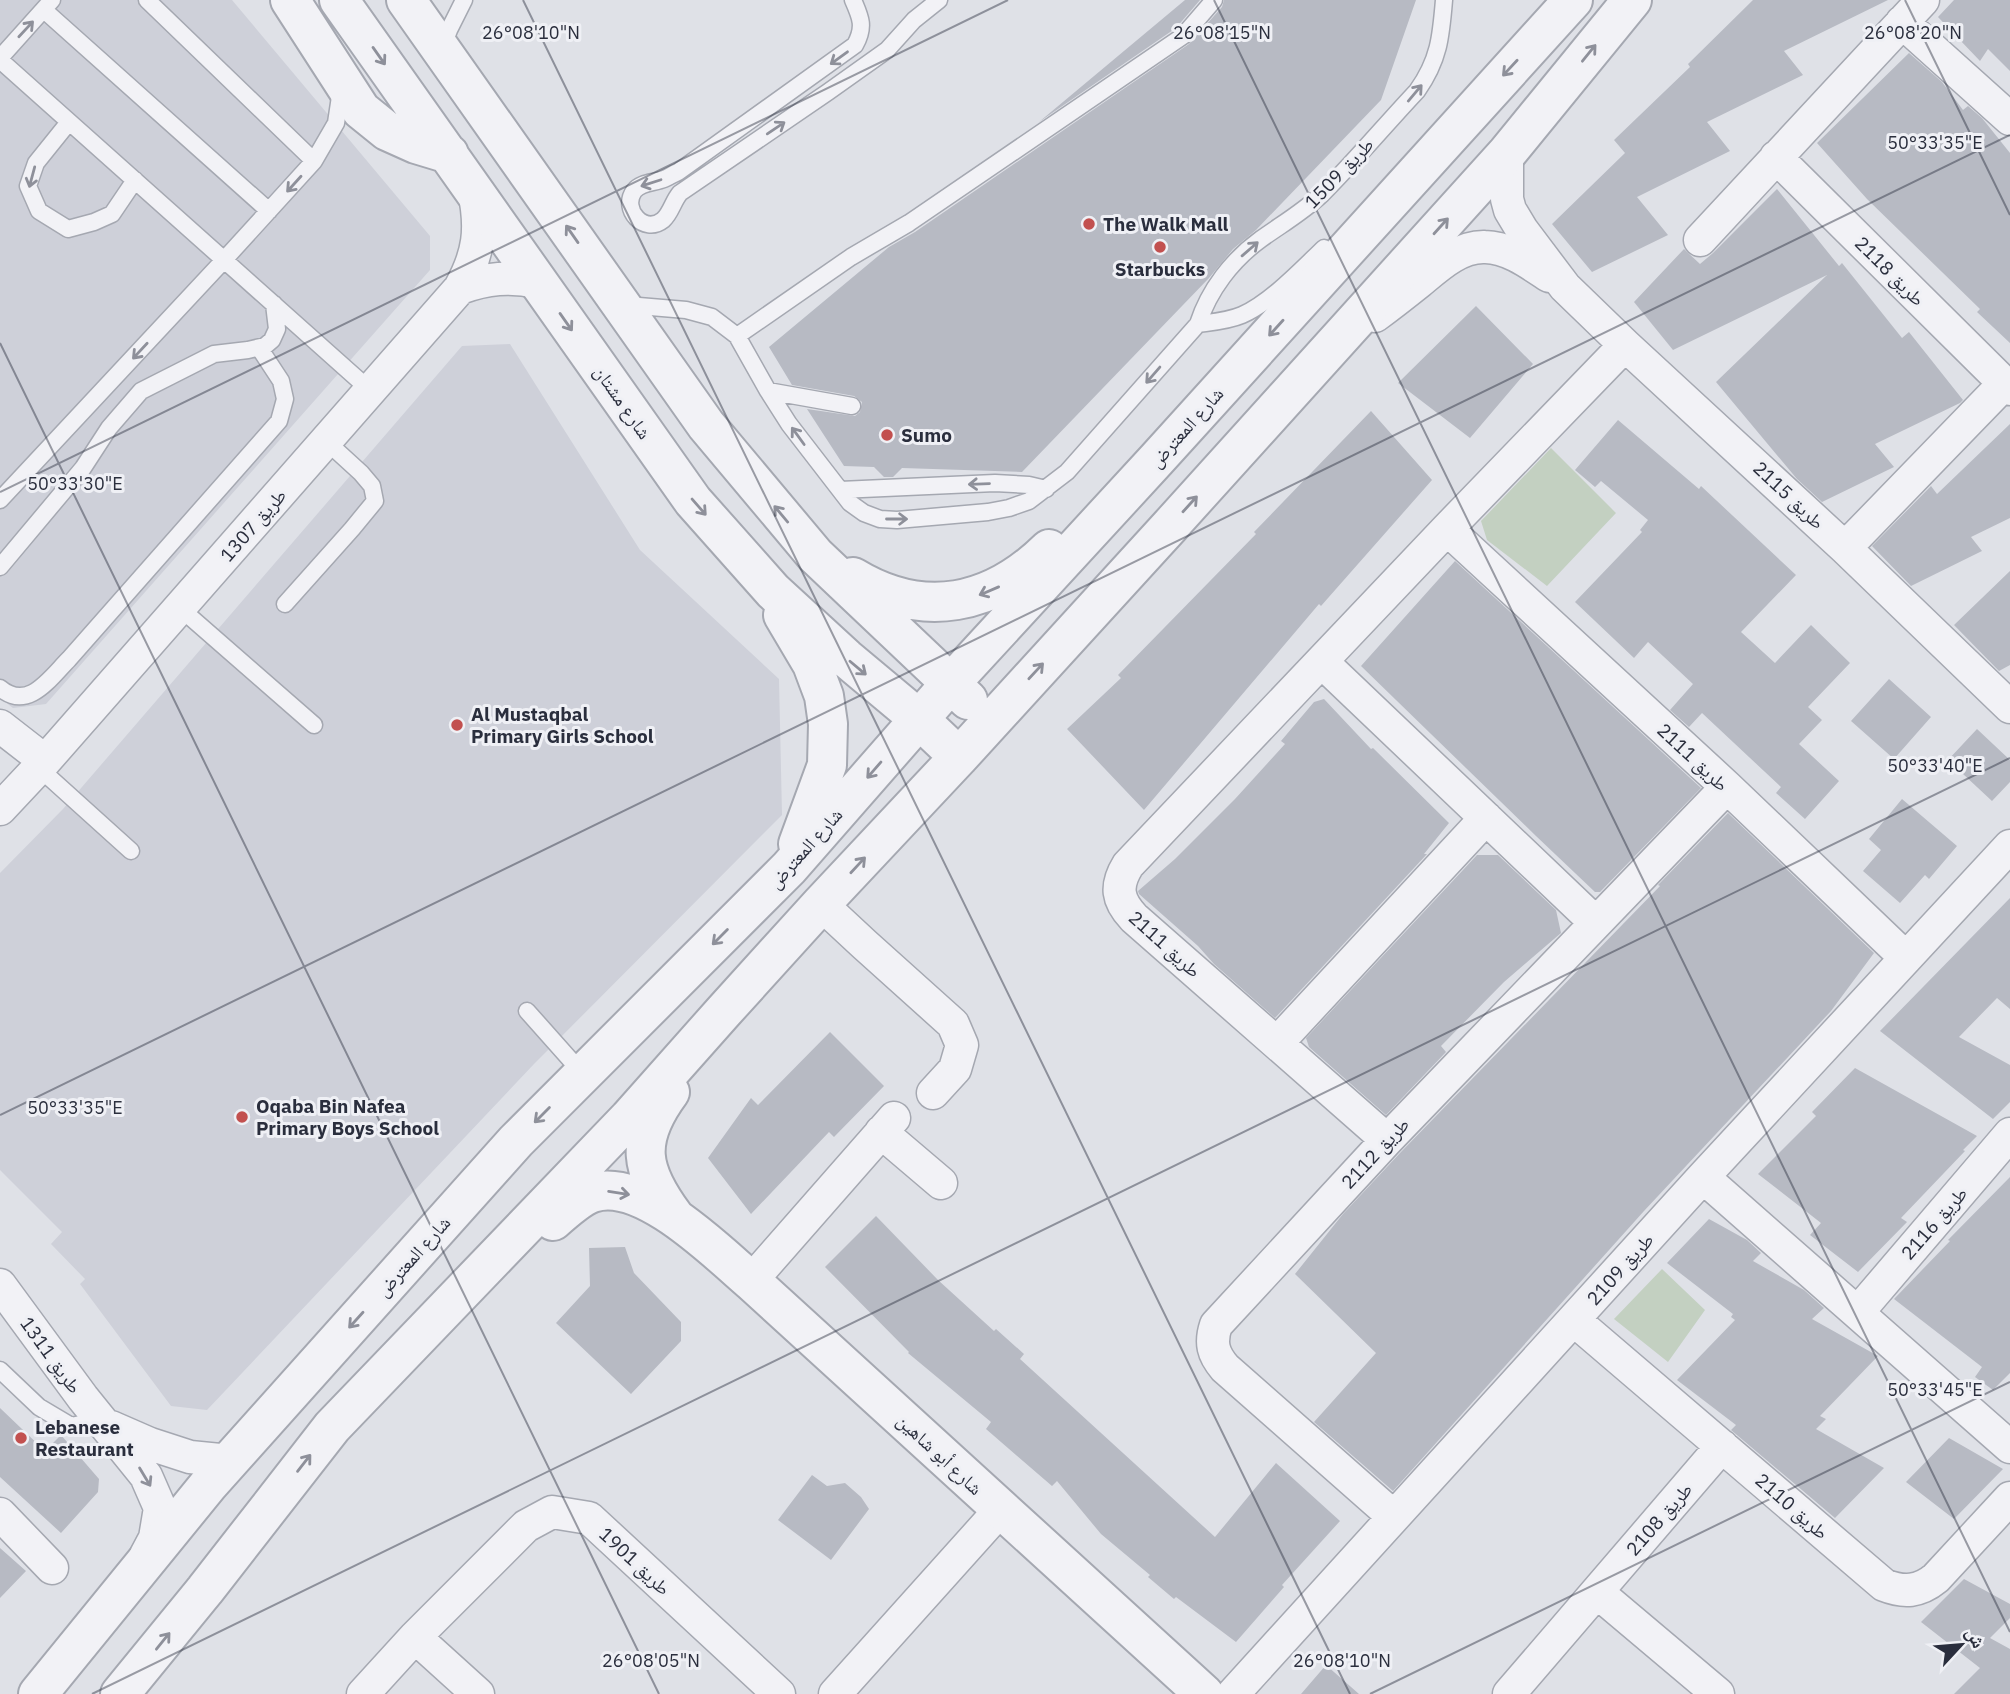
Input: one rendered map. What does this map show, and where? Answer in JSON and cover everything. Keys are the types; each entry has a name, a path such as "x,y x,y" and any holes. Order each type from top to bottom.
{"street":[{"path":"290,0 361,110 387,131 416,144 449,154"},
{"name":"شارع مشتان","path":"340,0 693,500 773,591 960,757"},
{"path":"406,0 706,425 815,555 990,722"},
{"name":"شارع المعترض","path":"37,1694 230,1461 516,1141 789,868 950,684 1573,0"},
{"path":"120,1694 332,1427 629,1118 821,904 960,757 1507,153 1632,0"},
{"path":"1700,240 1912,11 2010,119"},
{"name":"طريق 2115","path":"1507,153 1507,199 1510,210 1565,287 2010,706"},
{"name":"طريق 2118","path":"1776,158 2007,386 1845,548"},
{"name":"طريق 1307","path":"0,809 460,288 470,270 479,231 474,191"},
{"name":"طريق 2115","path":"1324,355 1441,263 1471,249 1498,249 1529,262 1565,287"},
{"path":"460,288 490,279 538,282"},
{"name":"طريق 2111","path":"1387,1140 1134,918 1121,898 1119,887 1122,875 1128,865 1625,345"},
{"path":"815,555 890,596 930,602 977,596 1022,573 1115,484 1157,459"},
{"name":"طريق 2111","path":"1447,529 1906,958"},
{"path":"773,591 784,617 811,664 824,696 828,724 827,765 789,868"},
{"path":"1322,663 1596,923"},
{"path":"0,726 42,764"},
{"name":"طريق 2112","path":"1394,1517 1225,1368 1217,1359 1213,1348 1212,1336 1216,1325 1387,1140 1727,788"},
{"path":"1277,1043 1486,818"},
{"name":"طريق 2109","path":"1233,1694 1703,1177 2010,846"},
{"path":"821,904 953,1024 962,1045 955,1069 933,1093"},
{"name":"شارع أبو شاهين","path":"674,1216 657,1192 645,1161 647,1134 656,1110 724,1011"},
{"path":"751,1281 887,1125 941,1183"},
{"name":"طريق 2116","path":"1858,1312 2010,1134"},
{"path":"1703,1177 1858,1312 2005,1433"},
{"name":"شارع أبو شاهين","path":"429,1328 468,1298 562,1213 591,1193 620,1191 647,1202 674,1216 751,1281 1204,1694"},
{"name":"طريق 1311","path":"0,1285 146,1476 160,1508 155,1538 138,1572"},
{"name":"طريق 2110","path":"1574,1320 1884,1585 1911,1591 1925,1587 2010,1498"},
{"name":"طريق 1311","path":"101,1420 150,1444 190,1457 230,1461"},
{"name":"طريق 2108","path":"1515,1692 1722,1446"},
{"path":"835,1694 1001,1509"},
{"name":"طريق 1901","path":"363,1694 415,1637 526,1526 552,1512 589,1518 779,1694"},
{"path":"0,1514 52,1568"},
{"path":"1597,1592 1718,1694"},
{"path":"415,1637 478,1694"}],"lane":[{"path":"147,0 314,161"},
{"path":"441,50 464,0"},
{"path":"853,0 862,24 855,45 678,172 635,189 629,201 632,214 640,222 651,225 662,221 680,193 887,50 914,20 939,0"},
{"path":"622,305 686,310 712,317 737,336 851,257 909,223 1183,36 1214,0"},
{"name":"طريق 1509","path":"737,336 768,391 808,450 850,503 864,513 880,519 897,520 988,512 1029,501 1067,472 1198,324 1214,287 1244,253 1301,212 1322,193 1417,91 1436,59 1444,0"},
{"path":"269,211 48,5 0,59 371,391"},
{"path":"0,500 314,161 336,123 342,80"},
{"path":"69,122 37,163 28,187 39,211 68,229 94,222 112,214 135,180"},
{"path":"1198,324 1243,315 1273,295 1368,209 1428,162"},
{"path":"0,567 83,468 109,428 141,391 214,354 260,349 265,346 272,340 277,329 274,304"},
{"path":"0,688 19,698 34,694 78,649 279,421 285,399 281,381 260,349"},
{"path":"768,391 852,406"},
{"path":"285,604 375,501 372,486 326,441"},
{"path":"840,490 995,483 1046,489"},
{"path":"180,608 314,725"},
{"path":"42,764 131,851"},
{"path":"527,1011 583,1074"},
{"path":"0,1370 39,1407 71,1426 101,1420"}],"shaded area":[{"path":"0,0 232,0 430,236 430,270 46,704 13,708 0,698"},
{"path":"510,344 640,550 779,679 782,815 534,1064 207,1410 171,1406 80,1284 85,1279 51,1244 62,1232 0,1170 0,873 63,809 462,346"}],"green space":[{"path":"1551,448 1616,513 1547,586 1487,540 1481,521"},
{"path":"1662,1269 1705,1310 1668,1362 1614,1319"}],"building":[{"path":"1185,0 1200,0 1176,28 1039,122"},
{"name":"The Walk Mall","path":"1224,0 1416,0 1381,100 1256,230 1233,249 1209,278 1022,472 902,468 893,477 884,477 874,467 844,466 807,409 855,416 860,412 862,402 854,396 792,385 769,347 889,247 915,232 1189,44 1222,7"},
{"path":"1753,0 1888,0 1784,51 1803,75 1707,122 1730,151 1637,197 1668,235 1592,272 1552,224 1625,153 1614,140 1690,67 1688,64"},
{"path":"1954,0 2010,0 2010,71 1988,49 1980,61 1938,17"},
{"path":"1909,53 1942,82 1963,110 1968,106 1982,118 2010,153 2010,343 1977,312 1980,309 1867,199 1817,143"},
{"path":"1777,189 1839,266 1842,263 1902,338 1909,332 1963,400 1875,444 1894,467 1822,502 1797,479 1716,382 1827,275 1673,350 1634,302 1684,249 1700,264"},
{"path":"1476,306 1533,364 1470,438 1398,383"},
{"path":"1371,411 1432,480 1321,606 1319,604 1144,810 1067,729 1121,678 1118,675"},
{"path":"1618,420 1699,489 1701,486 1796,575 1741,632 1775,663 1811,625 1850,663 1808,707 1822,720 1799,744 1839,781 1805,819 1776,793 1781,787 1702,713 1689,727 1670,710 1693,684 1648,642 1634,658 1575,602 1642,532 1640,530 1648,520 1601,481 1595,487 1575,470"},
{"path":"2010,424 2010,518 1971,537 1982,551 1911,586 1872,546 1931,486 1937,494"},
{"path":"1455,561 1701,788 1600,892 1595,892 1361,666"},
{"path":"2010,571 2010,665 1999,671 1954,625"},
{"path":"1889,679 1931,717 1894,759 1851,721"},
{"path":"1324,699 1371,749 1373,748 1449,823 1424,854 1427,854 1275,1018 1138,891 1175,859 1235,799 1285,744 1281,741 1314,702"},
{"path":"1977,729 2010,760 2010,782 1992,801 1948,760"},
{"path":"1902,799 1957,846 1929,879 1925,875 1900,903 1863,871 1881,850 1869,839"},
{"path":"1728,813 1874,953 1831,1011 1644,1211 1393,1491 1314,1422 1376,1353 1295,1274 1343,1214 1400,1153"},
{"path":"1477,855 1498,855 1556,910 1561,933 1504,982 1441,1046 1446,1052 1386,1115 1309,1047 1306,1038"},
{"path":"2010,898 2010,1009 1997,998 1959,1037 2010,1065 2010,1102 1993,1119 1880,1031"},
{"path":"830,1032 884,1086 834,1137 829,1132 751,1214 708,1158 751,1098 758,1105"},
{"path":"1855,1068 1977,1136 1901,1218 1907,1222 1858,1272 1810,1235 1821,1223 1758,1174 1816,1116 1812,1112"},
{"path":"2010,1177 2010,1373 1993,1390 1975,1377 1982,1367 1894,1299"},
{"path":"876,1216 938,1280 994,1331 996,1329 1024,1354 1020,1359 1215,1537 1276,1463 1340,1521 1282,1585 1284,1587 1236,1642 1176,1597 1174,1599 1148,1577 1150,1575 1101,1534 1057,1481 1052,1486 986,1429 991,1422 908,1353 825,1267"},
{"path":"1709,1219 1747,1240 1761,1253 1753,1261 1804,1290 1824,1308 1812,1319 1878,1356 1820,1416 1826,1419 1816,1429 1884,1468 1835,1518 1731,1430 1736,1425 1677,1380 1735,1320 1731,1317 1733,1314 1667,1263"},
{"path":"625,1247 634,1273 681,1322 681,1341 631,1394 556,1323 590,1286 589,1248"},
{"path":"0,1408 45,1451 61,1435 99,1479 98,1492 61,1533 0,1477"},
{"path":"1949,1438 2003,1469 1954,1519 1906,1482"},
{"path":"812,1475 827,1486 845,1483 861,1497 869,1509 831,1560 778,1520"},
{"path":"0,1548 26,1571 0,1598"},
{"path":"1964,1579 2010,1604 2010,1618 1990,1638 2010,1649 2010,1694 1954,1694 1980,1668 1921,1622"},
{"path":"1326,1665 1359,1694 1301,1694"}],"place":[{"name":"The Walk Mall","path":"1089,224"},
{"name":"Starbucks","path":"1160,247"},
{"name":"Sumo","path":"887,435"},
{"name":"Al Mustaqbal Primary Girls School","path":"457,725"},
{"name":"Oqaba Bin Nafea Primary Boys School","path":"242,1117"},
{"name":"Lebanese Restaurant","path":"21,1438"}]}
